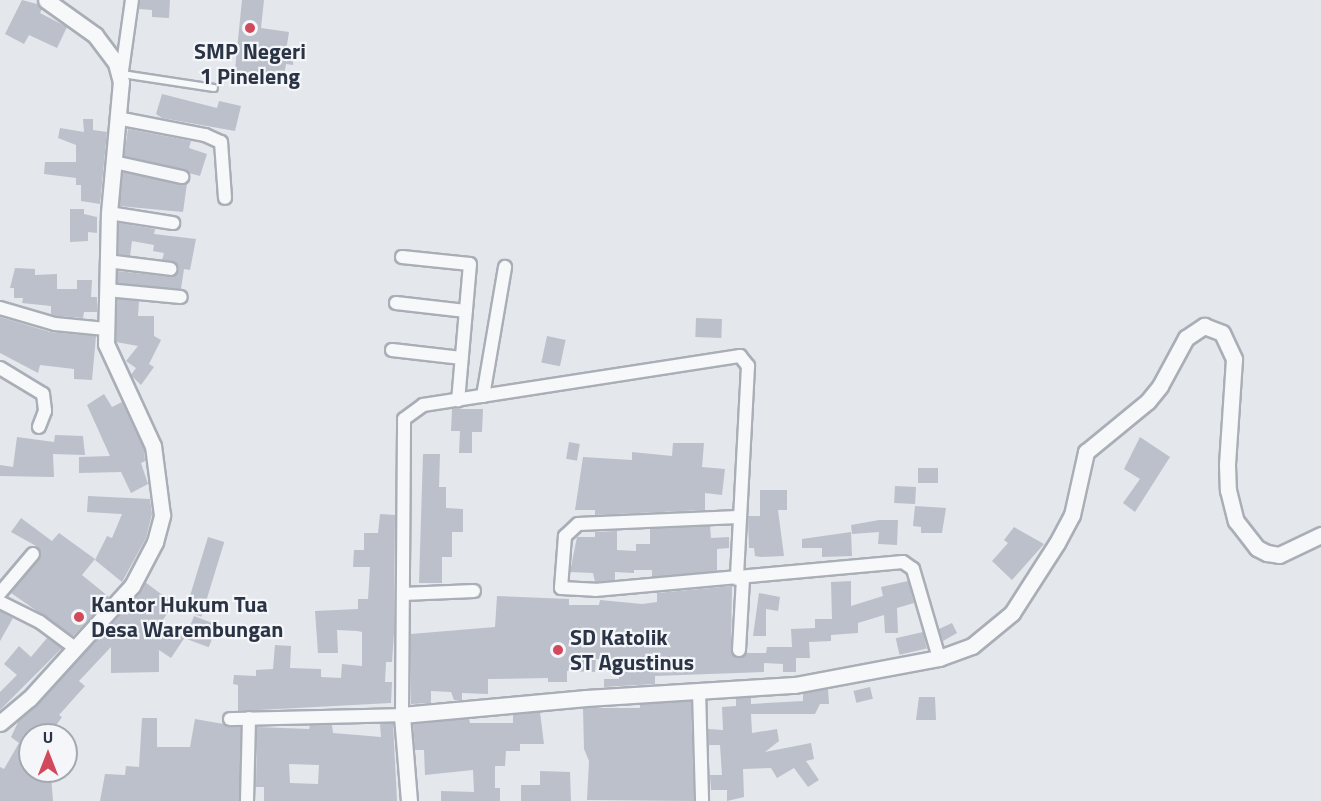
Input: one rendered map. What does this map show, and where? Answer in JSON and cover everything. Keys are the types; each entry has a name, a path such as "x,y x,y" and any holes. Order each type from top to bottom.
{"street":[{"path":"46,0 106,47 116,63 121,78"},
{"path":"0,723 29,699 132,586 155,542 162,515 153,446 108,354 106,329 109,213 121,78 132,0"},
{"path":"117,118 217,139 224,147 225,198"},
{"path":"114,162 182,177"},
{"path":"109,213 173,223"},
{"path":"402,257 470,264 458,400"},
{"path":"107,261 171,269"},
{"path":"483,396 505,267"},
{"path":"107,290 181,297"},
{"path":"396,303 466,311"},
{"path":"0,308 55,324 106,329"},
{"path":"230,719 402,715 795,685 939,658 972,646 1012,613 1072,515 1086,452 1148,401 1160,386 1186,338 1204,326 1222,333 1234,359 1227,465 1228,490 1236,521 1252,543 1267,553 1279,555 1321,536"},
{"path":"392,350 462,358"},
{"path":"409,801 402,715 404,419 414,408 740,356 748,366 738,517 739,650"},
{"path":"0,368 43,394 45,411 39,427"},
{"path":"738,517 578,524 565,536 560,585 563,590 595,590 908,563 939,658"},
{"path":"0,593 33,554"},
{"path":"403,594 474,591"},
{"path":"0,602 40,622 75,648"},
{"path":"699,691 702,801"},
{"path":"248,801 249,718"}],"lane":[{"path":"121,78 214,88"}],"building":[{"path":"22,0 37,4 42,9 40,13 67,27 57,48 29,35 24,44 5,34"},
{"path":"140,0 170,0 169,18 152,17 152,10 139,9"},
{"path":"242,0 264,0 261,28 289,32 286,51 294,53 293,65 286,64 284,76 253,73 252,81 234,79"},
{"path":"162,94 217,108 219,101 241,106 235,131 162,118 156,114"},
{"path":"83,119 93,119 93,130 107,132 100,204 81,201 81,185 76,185 76,178 44,174 45,162 76,162 76,145 58,138 60,128 84,132"},
{"path":"128,129 191,141 189,148 207,154 200,176 124,156"},
{"path":"123,172 187,183 183,212 119,206"},
{"path":"70,209 84,209 84,214 97,217 97,233 88,232 88,241 70,242"},
{"path":"119,223 155,229 154,234 196,239 190,270 184,269 181,289 117,283 117,271 171,277 179,269 175,262 162,260 164,253 153,251 154,245 132,241 130,256 118,254"},
{"path":"15,268 35,269 35,275 57,274 57,289 77,289 77,280 92,280 91,297 97,297 97,312 84,312 83,318 57,316 51,314 51,306 22,303 23,298 14,298 14,288 10,288"},
{"path":"117,299 139,301 138,316 154,316 154,336 161,340 149,364 154,367 141,385 131,375 136,368 126,361 138,346 116,342"},
{"path":"0,317 50,332 96,336 92,380 74,379 74,369 40,365 38,373 0,353"},
{"path":"696,318 722,319 721,338 695,337"},
{"path":"547,336 566,340 560,366 541,362"},
{"path":"104,394 112,407 122,402 144,449 145,461 141,463 148,484 131,493 121,472 79,473 79,457 110,456 87,405"},
{"path":"452,409 483,409 482,432 472,432 472,453 459,453 460,431 451,431"},
{"path":"55,435 83,436 85,455 53,454 54,477 0,476 0,465 13,467 17,437 54,442"},
{"path":"1140,437 1170,457 1135,512 1123,503 1140,479 1124,469"},
{"path":"569,442 580,444 577,461 566,459"},
{"path":"673,443 704,443 702,467 725,469 722,495 705,493 705,510 595,515 595,510 575,510 583,457 632,460 632,452 672,456"},
{"path":"423,454 440,454 439,487 446,487 446,508 463,509 463,532 452,532 452,557 442,557 442,583 419,583"},
{"path":"918,468 938,468 938,483 918,483"},
{"path":"895,486 916,487 915,504 894,503"},
{"path":"760,490 787,490 787,510 778,510 784,556 755,556 754,548 749,548 748,516 760,516"},
{"path":"88,496 150,499 152,514 146,538 122,582 95,560 107,536 112,538 122,514 87,512"},
{"path":"915,506 946,508 942,533 921,533 921,527 913,526"},
{"path":"380,514 395,515 394,633 392,662 386,662 385,682 392,682 391,703 238,711 238,685 233,684 234,675 256,676 256,670 273,669 275,645 291,646 290,668 321,669 321,677 341,678 342,664 362,666 362,632 337,630 338,653 318,653 315,611 358,609 358,599 368,599 370,567 353,567 354,550 364,550 364,533 378,533"},
{"path":"21,518 52,541 59,533 95,559 82,575 109,597 73,636 11,593 41,555 38,547 11,532"},
{"path":"879,520 898,520 897,545 878,544 879,532 852,534 851,525"},
{"path":"710,526 711,538 729,537 729,548 717,549 717,571 652,577 652,570 634,570 634,573 615,572 615,580 595,582 593,573 570,572 577,537 595,537 595,532 617,531 617,550 636,551 636,544 650,544 650,529"},
{"path":"1014,527 1044,544 1012,580 992,561 1008,543 1004,540"},
{"path":"851,532 852,556 822,557 822,548 802,548 802,539"},
{"path":"208,537 224,542 201,617 185,612"},
{"path":"851,581 851,606 883,596 881,587 908,581 914,603 897,608 898,633 885,633 884,615 858,623 858,633 831,635 831,641 809,642 810,658 796,658 796,672 783,672 783,664 764,663 764,672 655,676 655,684 604,687 604,679 619,679 619,659 596,659 595,672 567,671 567,682 548,682 548,678 488,679 488,694 462,693 462,700 454,700 451,692 431,691 431,703 411,704 411,634 495,627 497,596 569,599 569,605 599,605 600,600 642,604 657,602 657,593 732,586 731,650 739,658 747,653 766,653 767,647 792,647 791,629 815,628 815,619 832,619 831,582"},
{"path":"145,582 173,603 162,622 185,637 171,658 159,650 159,672 111,673 111,647 79,681 85,686 59,715 62,717 58,723 18,723 18,742 11,737 19,720"},
{"path":"759,593 780,597 778,611 766,609 766,636 753,636"},
{"path":"0,611 13,618 0,641"},
{"path":"194,616 217,625 209,647 185,638"},
{"path":"952,623 957,633 943,641 939,629"},
{"path":"923,632 927,649 900,655 896,638"},
{"path":"47,638 62,648 0,710 0,692 17,675 4,664 19,646 31,657"},
{"path":"870,687 873,699 856,703 854,691"},
{"path":"828,689 829,704 820,704 815,714 751,714 752,733 777,729 779,741 765,752 811,743 814,759 806,761 819,780 808,787 794,768 777,778 771,768 743,769 744,797 727,801 727,790 711,790 710,775 722,775 720,745 709,745 708,729 723,730 722,707 736,706 736,698 751,698 751,704 803,701 803,693"},
{"path":"919,697 935,697 936,720 916,720"},
{"path":"691,701 694,801 587,800 589,761 584,749 583,708 640,708 640,704"},
{"path":"540,712 544,744 520,744 520,751 506,751 505,766 495,766 495,788 500,788 500,801 441,801 441,791 474,792 473,770 425,775 424,750 415,750 413,724 469,719 470,723 513,723 513,715"},
{"path":"142,718 157,718 157,747 190,747 195,719 241,727 239,801 100,801 105,774 125,775 126,766 139,767"},
{"path":"393,723 397,801 264,801 264,787 256,787 257,727 309,729 310,725 332,725 333,733 381,737 380,724","holes":["289,764 319,765 318,784 290,783"]},
{"path":"18,745 18,783 52,783 53,801 0,801 0,767 4,769"},
{"path":"540,771 570,772 571,801 521,801 521,785 540,785"}],"place":[{"name":"SMP Negeri 1 Pineleng","path":"250,28"},
{"name":"Kantor Hukum Tua Desa Warembungan","path":"79,617"},
{"name":"SD Katolik ST Agustinus","path":"558,650"}]}
